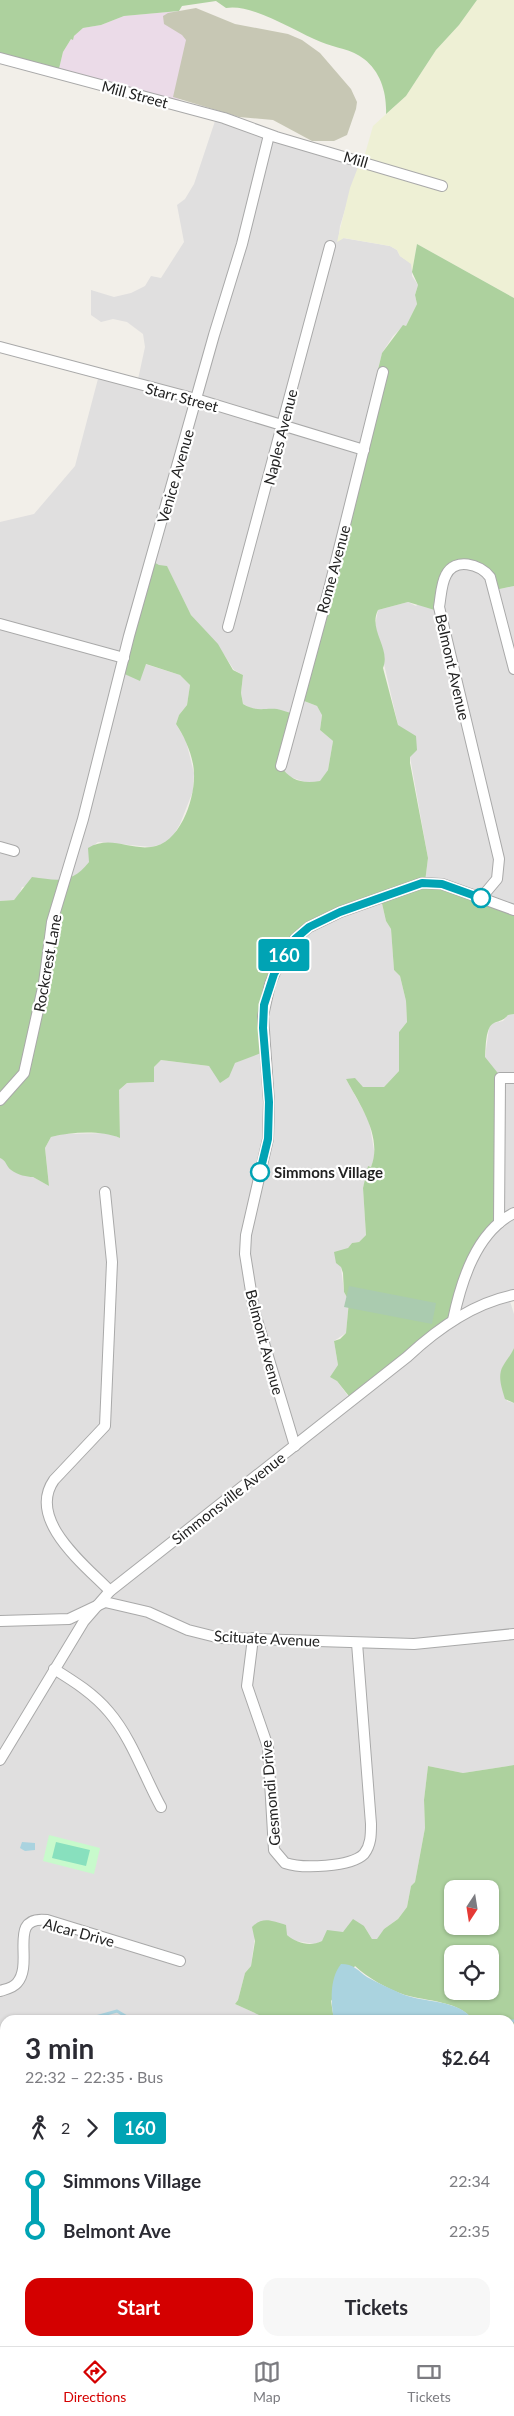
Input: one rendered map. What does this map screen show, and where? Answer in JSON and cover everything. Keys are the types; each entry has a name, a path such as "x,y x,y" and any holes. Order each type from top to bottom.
{"street":[{"name":"Mill Street","path":"0,58 224,118 270,134"},
{"name":"Mill","path":"270,134 442,186"},
{"name":"Venice Avenue","path":"83,819 124,658 196,399 242,244 270,134"},
{"name":"Naples Avenue","path":"228,627 284,425 300,353 330,246"},
{"name":"Starr Street","path":"0,346 196,399 364,450"},
{"name":"Rome Avenue","path":"281,766 383,372"},
{"name":"Belmont Avenue","path":"481,898 497,880 499,859 439,606 444,578 453,568 459,565 472,565 485,571 490,577 514,669"},
{"path":"0,624 124,658"},
{"name":"Rockcrest Lane","path":"0,1100 24,1073 44,982 52,922 83,819"},
{"path":"0,847 14,851"},
{"name":"Belmont Avenue","path":"295,1446 254,1310 245,1254 246,1235 268,1139 269,1102 262,1016 270,984 279,963 295,939 309,927 340,912 422,883 442,884 514,910"},
{"path":"499,1223 500,1078 514,1078"},
{"path":"105,1192 112,1262 105,1426 54,1480 49,1490 47,1507 49,1518 58,1536 110,1591"},
{"path":"453,1320 466,1275 486,1237 499,1223 514,1213"},
{"name":"Simmonsville Avenue","path":"0,1760 79,1628 110,1591 453,1320 481,1305 514,1295"},
{"name":"Scituate Avenue","path":"0,1621 69,1619 105,1602 148,1612 188,1630 220,1638 414,1644 514,1634"},
{"name":"Gesmondi Drive","path":"253,1638 248,1686 268,1747 274,1850 285,1863 305,1866 341,1864 355,1860 365,1852 370,1842 371,1824 357,1643"},
{"path":"54,1669 87,1690 119,1724 161,1807"},
{"name":"Alcar Drive","path":"0,1992 13,1987 18,1982 24,1964 23,1931 28,1924 36,1920 47,1920 180,1961"}],"shaded area":[{"path":"477,0 514,0 514,298 417,244 412,272 411,264 400,256 397,250 390,246 344,238 337,242 350,188 360,162 363,161 373,126 406,96 436,50 459,25"},
{"path":"196,8 235,24 288,34 302,40 320,53 351,89 357,102 347,135 334,141 312,141 273,120 239,117 173,97 186,40 182,35 164,24 163,16 168,13"},
{"path":"179,11 193,15 185,74 178,106 58,73 63,52 71,39 83,28 101,25 124,16"},
{"path":"216,118 360,162 340,226 338,241 343,238 390,246 412,264 412,276 418,285 415,295 417,304 406,326 403,326 393,336 382,353 299,699 317,706 322,714 320,730 333,741 328,770 320,782 308,783 287,776 280,765 275,709 268,711 251,708 243,704 241,693 243,675 234,670 217,644 191,615 167,567 120,672 135,678 145,664 180,675 190,685 187,705 179,715 176,724 186,741 194,773 193,791 180,824 166,843 151,847 98,842 89,849 89,862 83,870 68,880 22,887 19,895 14,900 0,901 0,522 34,514 75,466 99,375 137,384 145,347 143,334 127,322 113,319 101,322 91,315 91,290 114,297 131,293 145,286 151,276 161,278 184,242 177,205 185,199 194,184"},
{"path":"455,567 483,571 495,590 514,586 514,911 425,882 428,858 410,757 398,725 375,625 378,610 408,602 416,606"},
{"path":"381,899 386,921 391,929 394,970 400,976 406,1001 407,1022 399,1032 399,1071 384,1087 363,1087 346,1079 369,1121 375,1156 371,1167 369,1166 363,1188 366,1235 359,1242 352,1243 348,1248 341,1267 344,1292 349,1301 346,1333 334,1341 338,1365 337,1381 351,1400 485,1057 489,1028 493,1023 503,1021 508,1015 514,1014 514,1296 509,1298 514,1314 514,1348 510,1358 503,1366 507,1401 514,1403 514,1765 463,1773 428,1766 424,1800 425,1828 415,1882 411,1886 407,1907 398,1919 384,1929 378,1939 372,1939 364,1926 347,1930 315,1944 295,1941 287,1935 255,1936 251,1966 245,1973 238,2000 235,2004 259,2015 0,2015 0,1158 4,1159 11,1170 33,1177 49,1186 45,1148 51,1137 63,1134 108,1133 120,1138 119,1090 127,1083 154,1082 154,1067 161,1060 209,1066 215,1072 217,1078 235,1063 246,1058 268,987 307,928"}],"green space":[{"path":"0,0 477,0 459,25 436,50 406,96 386,114 382,84 375,70 364,59 354,53 321,42 274,19 248,10 226,8 216,1 182,6 179,11 124,16 101,25 83,28 74,36 73,40 71,39 63,52 58,73 0,58"},
{"path":"417,244 514,298 514,586 495,590 480,570 463,568 446,574 438,611 408,602 378,610 376,625 384,653 385,661 383,668 398,725 416,736 417,750 410,757 410,763 428,858 425,882 514,911 514,1014 508,1015 491,1025 487,1033 486,1043 485,1057 501,1077 498,1216 486,1237 454,1316 352,1400 337,1381 330,1377 338,1365 334,1341 340,1339 346,1333 349,1301 344,1292 343,1273 341,1267 336,1263 334,1252 348,1248 352,1243 359,1242 366,1235 363,1188 368,1166 371,1167 374,1156 374,1144 363,1110 346,1079 355,1078 363,1087 384,1087 399,1071 399,1032 407,1022 406,1001 400,976 394,970 391,929 386,921 381,899 307,928 273,974 261,1053 235,1063 229,1077 220,1083 209,1066 161,1060 154,1067 154,1082 127,1083 119,1090 120,1138 112,1135 86,1133 51,1137 45,1148 49,1186 33,1177 14,1172 0,1158 0,901 14,900 32,877 56,880 70,878 89,862 88,848 96,844 112,843 135,847 151,847 161,844 170,838 184,819 192,796 194,768 183,735 176,724 179,715 187,705 190,685 180,675 146,664 140,681 120,672 150,560 159,565 167,566 191,615 218,644 233,670 243,675 241,693 243,704 256,709 277,709 293,714 280,765 288,775 297,780 308,782 320,781 328,770 333,741 320,730 322,715 317,706 299,699 382,353 403,325 406,326 417,304 415,295 418,285 412,272"},
{"path":"349,1286 436,1303 432,1324 344,1307"},
{"path":"514,1348 514,1403 505,1399 500,1378 501,1370"},
{"path":"514,1765 514,2015 468,2015 451,2005 391,1990 355,1966 331,2001 333,2015 259,2015 235,2004 238,2000 245,1973 251,1966 255,1941 252,1927 260,1921 268,1920 286,1925 287,1935 299,1942 313,1944 322,1941 327,1930 343,1932 353,1919 364,1926 372,1939 377,1939 384,1929 398,1919 407,1907 411,1886 415,1882 425,1828 424,1800 428,1766 463,1773"},
{"path":"49,1835 100,1848 94,1874 43,1861"},
{"path":"56,1842 90,1850 86,1866 52,1858"}],"water":[{"path":"22,1842 35,1843 35,1850 25,1851 20,1848"},
{"path":"341,1964 352,1966 367,1977 402,1994 450,2005 459,2008 469,2015 333,2015 333,1984"}],"waterway":[{"path":"103,2015 117,2011 124,2015"}],"bus line":[{"name":"160","path":"260,1172 268,1139 269,1102 262,1016 266,994 274,974 295,939 317,922 415,884 429,882 442,884 481,898"}],"place":[{"name":"Simmons Village","path":"260,1172"}]}
